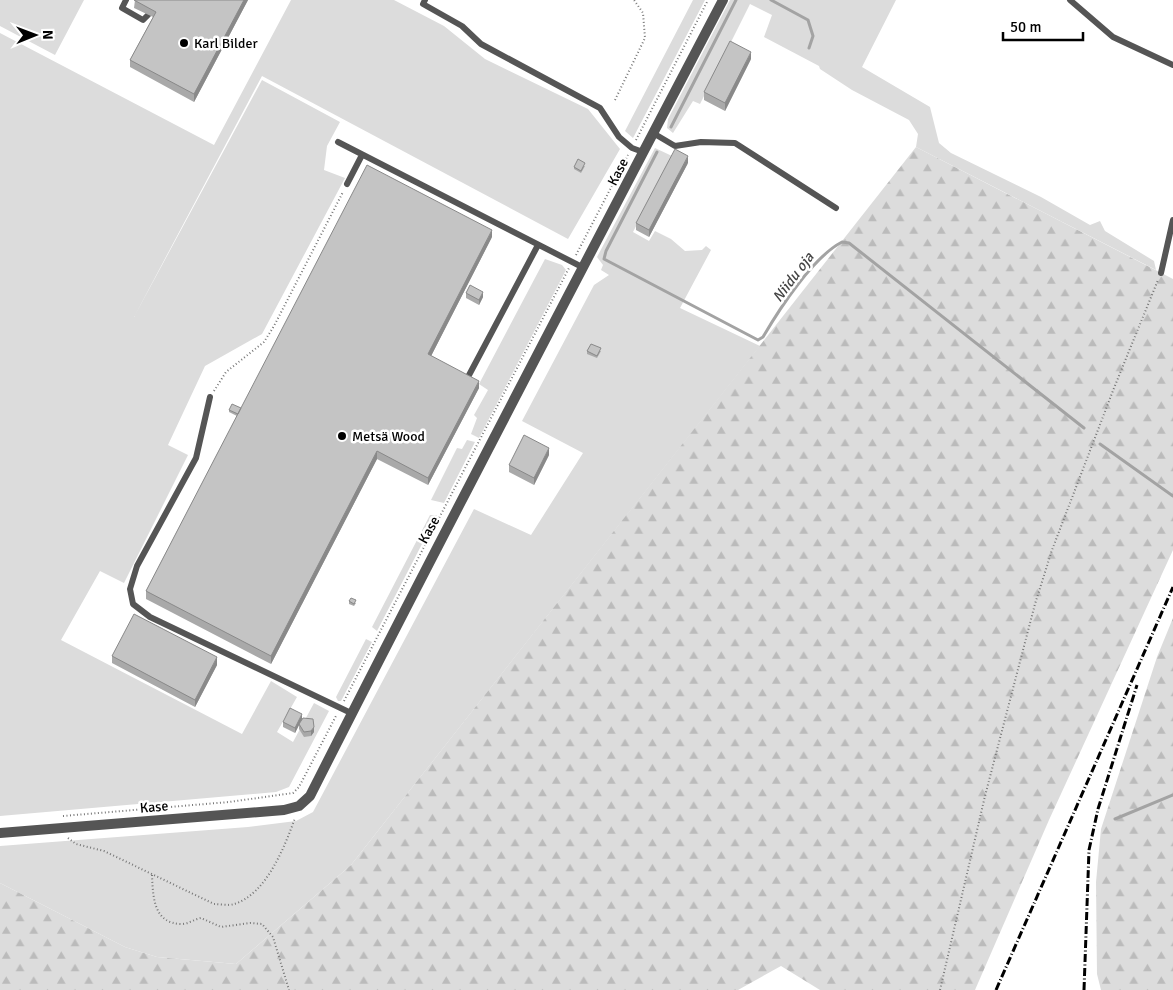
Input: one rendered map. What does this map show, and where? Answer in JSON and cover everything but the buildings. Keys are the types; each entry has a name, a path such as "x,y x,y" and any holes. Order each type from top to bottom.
{"street":[{"name":"Kase","path":"0,834 284,810 299,806 310,796 430,556 584,268 723,0"}],"lane":[{"path":"126,0 122,8 143,20 148,15"},
{"path":"425,0 423,4 462,26 481,44 600,108 619,137 632,148 643,152"},
{"path":"1070,0 1113,37 1173,65"},
{"path":"653,133 675,146 701,142 735,143 836,208"},
{"path":"338,142 584,268"},
{"path":"348,184 362,155"},
{"path":"1161,273 1173,220"},
{"path":"468,377 538,245"},
{"path":"210,398 196,458 137,566 130,589 133,604 150,616 351,714"}],"path":[{"path":"615,100 645,38 644,13 634,0"},
{"path":"56,817 229,802 293,793 299,787 708,0"},
{"path":"210,398 226,372 264,342 348,184"},
{"path":"940,990 985,796 1035,604 1052,550 1114,388 1161,273"},
{"path":"62,828 63,834 76,844 104,851 214,904 234,904 251,894 268,876 284,848 299,806"},
{"path":"152,875 153,903 163,918 181,924 201,918 220,927 250,922 262,924 273,937 289,990"}],"green space":[{"path":"0,0 84,0 55,55 0,26"},
{"path":"291,0 394,0 444,26 485,59 588,109 620,149 568,239 262,76 134,317 262,80 340,122 327,146 324,170 345,178 262,334 205,366 168,445 188,455 124,583 100,571 61,640 242,734 271,681 297,697 277,732 293,742 314,703 329,711 289,787 276,792 0,816 0,33 214,145"},
{"path":"693,0 705,0 633,138 625,131"},
{"path":"730,0 896,0 862,67 930,107 939,143 951,153 1041,197 1090,225 1100,221 1105,231 1154,261 1156,270 916,147 918,134 909,120 852,90 820,69 819,66 764,37 772,15 750,4 700,104 693,101 673,133 667,128 668,119"},
{"path":"916,147 1173,279 1173,550 1049,820 975,990 820,990 781,966 738,990 0,990 0,883 125,947 157,957 236,964 351,865"},
{"path":"655,148 672,156 633,232 649,241 655,231 671,239 685,251 702,250 706,246 711,250 680,308 760,346 351,865 236,964 157,957 125,947 0,883 0,846 248,827 296,821 313,812 474,509 531,535 583,453 522,421 594,285 609,275 601,270 603,265 597,257"},
{"path":"545,259 562,265 566,270 479,438 471,434 477,418 474,415 488,390 479,384"},
{"path":"467,440 475,442 444,503 431,500 457,448 462,449"},
{"path":"430,515 437,515 377,631 372,627"},
{"path":"1173,618 1173,990 1101,990 1097,974 1096,882 1101,829 1157,657"},
{"path":"366,639 372,642 341,701 338,701 336,697"}],"waterway":[{"name":"Niidu oja","path":"671,127 736,0"},
{"path":"771,0 808,20 813,36 809,48"},
{"name":"Niidu oja","path":"657,152 606,251 604,259 758,340 763,337 798,284 820,259 842,242 849,243 1084,428"},
{"name":"Niidu oja","path":"1100,444 1173,496"},
{"path":"1115,819 1173,795"}],"railway":[{"path":"996,990 1173,587"},
{"path":"1084,990 1089,850 1098,809 1137,685"}],"place":[{"name":"Karl Bilder","path":"184,43"},
{"name":"Metsä Wood","path":"342,436"}]}
